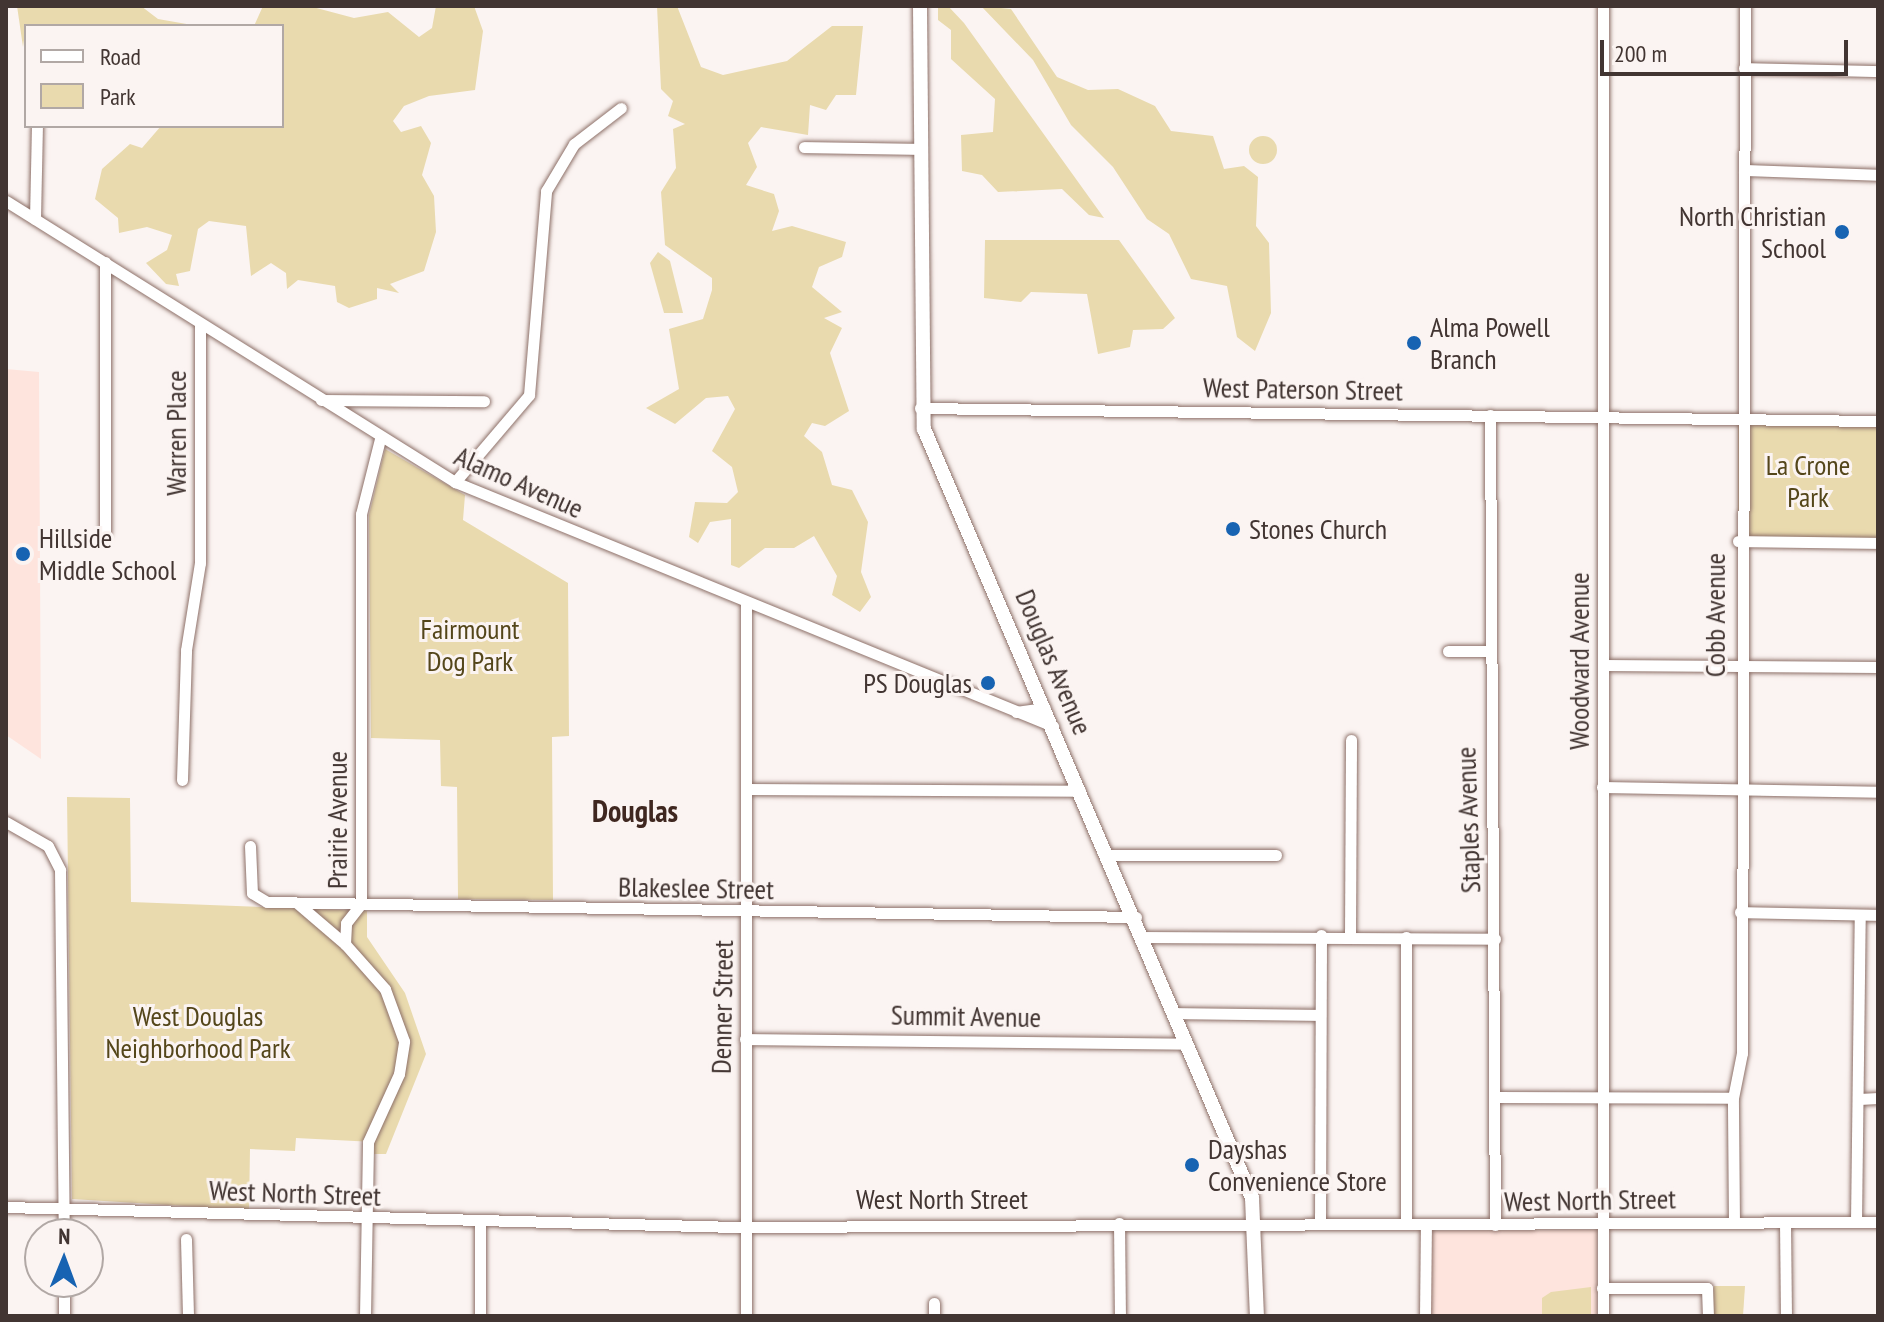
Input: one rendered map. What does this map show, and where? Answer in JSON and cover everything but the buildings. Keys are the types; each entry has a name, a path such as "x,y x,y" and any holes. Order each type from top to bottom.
{"main road":[{"name":"Douglas Avenue","path":"920,6 920,408 1080,791 1137,917 1257,1223 1257,1316"}],"street":[{"name":"Woodward Avenue","path":"1603,6 1603,1316"},
{"name":"Cobb Avenue","path":"1734,1223 1733,1098 1742,1053 1738,419 1745,6"},
{"path":"1744,68 1878,71"},
{"path":"455,482 529,395 546,191 574,144 621,108"},
{"path":"35,219 37,128"},
{"path":"804,147 920,149"},
{"path":"1744,170 1878,175"},
{"name":"Alamo Avenue","path":"6,201 380,439 455,482 1053,726"},
{"path":"105,262 105,532"},
{"name":"Warren Place","path":"182,780 186,650 200,563 200,324"},
{"path":"321,400 484,401"},
{"name":"West Paterson Street","path":"920,408 1878,421"},
{"name":"Staples Avenue","path":"1490,415 1495,1225"},
{"name":"Prairie Avenue","path":"345,944 346,923 361,904 361,514 380,439"},
{"path":"1738,541 1878,543"},
{"name":"Denner Street","path":"746,603 746,1316"},
{"path":"1448,651 1490,651"},
{"path":"1604,665 1878,667"},
{"path":"1016,712 1045,708"},
{"path":"1350,935 1351,740"},
{"path":"1602,787 1878,792"},
{"path":"746,789 1080,791"},
{"path":"6,822 48,846 57,861 64,1218"},
{"name":"Blakeslee Street","path":"250,846 256,899 296,903 747,914 1137,917"},
{"path":"1108,855 1276,855"},
{"path":"296,903 345,944 385,989 403,1031 399,1074 368,1142 365,1316"},
{"path":"1740,912 1878,915"},
{"path":"1856,1222 1860,915"},
{"path":"1320,1223 1321,935"},
{"path":"1144,937 1350,935 1495,939"},
{"path":"1406,937 1406,1224"},
{"path":"1173,1013 1319,1015"},
{"name":"Summit Avenue","path":"745,1039 1186,1044"},
{"path":"1495,1097 1733,1098"},
{"path":"1859,1099 1878,1098"},
{"name":"West North Street","path":"6,1207 366,1220 745,1226 1878,1222"},
{"path":"480,1222 480,1316"},
{"path":"1785,1222 1786,1316"},
{"path":"1119,1223 1120,1316"},
{"path":"1425,1316 1426,1224"},
{"path":"186,1239 188,1316"},
{"path":"1602,1288 1707,1288 1708,1316"},
{"path":"934,1303 934,1316"}],"shaded area":[{"name":"Hillside Middle School","path":"6,369 39,372 41,759 6,735"},
{"path":"1597,1230 1597,1316 1428,1316 1431,1231"}],"green space":[{"path":"17,6 141,6 158,19 187,24 24,24 23,47"},
{"path":"263,6 309,6 354,18 388,12 419,37 432,28 436,6 474,6 483,31 475,90 429,96 404,106 393,121 401,132 421,126 431,143 422,175 434,196 436,232 424,271 390,284 399,293 377,288 377,299 349,308 337,302 335,286 298,280 287,289 286,273 271,263 251,276 246,226 209,221 198,229 190,271 176,274 179,286 166,284 146,263 167,250 172,235 147,227 119,233 118,218 95,199 102,169 130,144 142,148 159,128 284,128 284,24 255,24"},
{"path":"657,6 677,6 701,67 723,75 787,61 832,26 863,26 856,95 836,95 826,110 810,105 808,135 761,127 748,143 757,167 746,185 774,194 779,211 772,231 792,226 846,242 842,257 819,267 812,287 842,312 824,318 842,328 830,353 849,411 825,426 812,423 804,436 822,452 832,485 852,490 868,522 861,572 871,597 860,612 832,595 837,576 814,536 794,548 765,548 739,568 731,565 731,519 710,522 698,543 689,537 695,502 727,503 738,492 732,467 712,451 735,409 728,396 706,398 675,424 646,408 679,389 669,329 703,319 712,290 712,278 665,245 661,192 676,168 673,129 685,124 668,116 673,101 661,89"},
{"path":"938,6 948,6 964,23 1104,218 1089,215 1062,189 998,192 982,175 962,171 961,135 993,132 995,99 951,59 951,30 938,20"},
{"path":"981,6 1011,9 1057,77 1088,90 1118,89 1155,106 1171,131 1213,136 1224,169 1244,166 1258,177 1256,226 1269,243 1271,313 1255,351 1237,337 1227,286 1191,279 1169,234 1147,219 1113,167 1071,125 1033,60"},
{"path":"1263,136 1273,140 1277,150 1273,160 1263,164 1253,160 1249,150 1253,140"},
{"path":"985,240 1119,240 1175,318 1163,329 1133,330 1130,347 1098,354 1087,294 1031,292 1021,302 984,298"},
{"path":"658,252 670,261 683,313 664,313 650,263"},
{"name":"La Crone Park","path":"1738,419 1878,421 1878,543 1738,541"},
{"name":"Fairmount Dog Park","path":"385,449 465,495 463,520 568,583 569,736 552,737 553,900 458,899 457,787 441,786 440,740 371,738 369,515"},
{"name":"West Douglas Neighborhood Park","path":"67,797 130,798 131,902 367,911 367,937 405,993 426,1054 386,1154 374,1154 374,1142 296,1138 295,1151 250,1149 249,1210 72,1199"},
{"path":"1714,1286 1745,1286 1743,1316 1711,1316"},
{"path":"1591,1287 1591,1316 1542,1316 1542,1298 1551,1292"}],"place":[{"name":"North Christian School","path":"1842,232"},
{"name":"Alma Powell Branch","path":"1414,343"},
{"name":"Stones Church","path":"1233,529"},
{"name":"Hillside Middle School","path":"23,554"},
{"name":"PS Douglas","path":"988,683"},
{"name":"Dayshas Convenience Store","path":"1192,1165"}],"district":[{"name":"Douglas","path":"635,811"}]}
